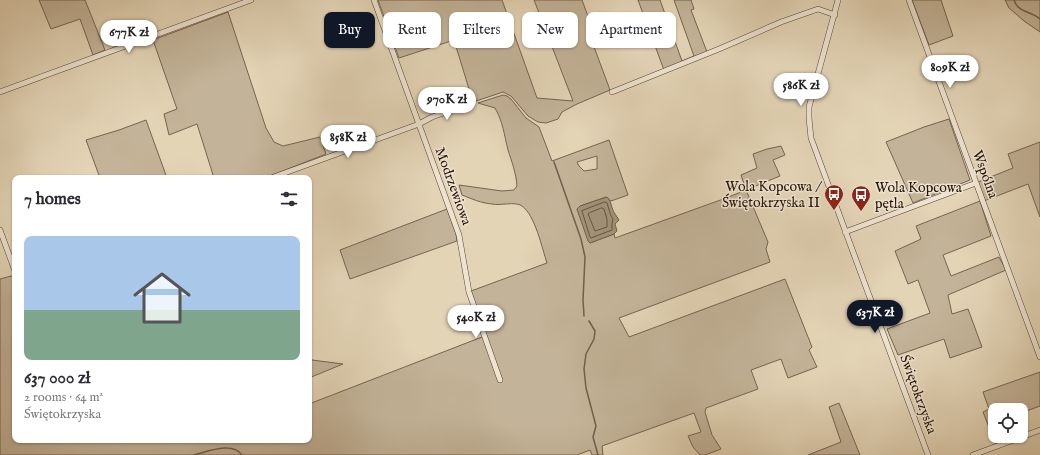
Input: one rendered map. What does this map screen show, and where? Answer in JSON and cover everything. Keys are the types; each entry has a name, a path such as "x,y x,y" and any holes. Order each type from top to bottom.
{"street":[{"path":"0,92 251,0"},
{"name":"Modrzewiowa","path":"374,0 459,235 469,292 500,380"},
{"name":"Świętokrzyska","path":"838,0 809,107 811,138 928,455"},
{"name":"Wspólna","path":"909,0 1040,357"},
{"path":"612,92 719,49 781,22 818,9 835,15"},
{"path":"279,175 419,124 432,117 468,105"},
{"path":"845,232 976,183"},
{"path":"0,230 12,263"},
{"path":"973,455 1040,430"}],"shaded area":[{"path":"39,0 85,0 105,50 93,55 80,19 51,29"},
{"path":"378,0 502,0 506,12 449,12 449,42 441,44 441,12 383,12 383,14"},
{"path":"534,0 582,0 586,12 586,48 594,48 610,90 577,104 562,112 558,119 546,123 538,122 528,116 511,96 503,92 473,102 456,48 514,48 514,34 537,98 573,101 553,48 578,48 578,12 539,12"},
{"path":"638,0 660,0 664,12 642,12"},
{"path":"674,0 691,0 694,9 691,10 707,52 664,70 656,48 676,48 676,44 682,61 694,56"},
{"path":"912,0 941,0 953,36 929,45"},
{"path":"1005,0 1040,0 1040,32 1009,8"},
{"path":"228,12 266,128 274,142 283,146 320,137 326,154 273,175 213,175 197,124 169,135 164,114 177,109 153,40"},
{"path":"395,48 430,48 399,58"},
{"path":"503,95 511,99 526,118 539,127 552,161 609,140 628,195 611,201 606,197 580,206 577,209 590,243 614,234 615,238 746,190 768,242 766,249 770,262 619,318 629,337 785,279 812,347 809,350 817,367 788,378 781,359 751,370 758,389 706,408 705,412 712,435 721,449 705,455 700,455 693,447 688,436 701,432 694,413 602,446 603,455 592,455 590,450 577,455 0,455 0,279 12,276 12,443 312,443 312,403 482,337 487,337 471,291 547,263 531,217 527,210 522,206 515,204 495,204 477,201 462,195 459,185 502,191 514,190 517,186 514,168 502,123 495,108 478,103","holes":["597,156 597,169 584,171 577,162"]},
{"path":"949,119 970,180 913,203 886,142"},
{"path":"146,120 166,175 99,175 86,140"},
{"path":"1040,142 1040,217 1028,184 984,201 978,182 1013,168 1008,154"},
{"path":"781,146 785,155 773,160 780,176 746,190 741,175 757,168 753,154"},
{"path":"980,201 991,236 943,255 951,276 999,257 1006,270 948,295 952,314 968,309 982,347 950,358 944,339 898,355 887,329 930,313 918,280 908,284 895,251 921,239 916,226"},
{"path":"447,209 457,241 350,279 340,250"},
{"path":"312,360 343,364 312,377"},
{"path":"1040,372 1040,406 1028,410 1028,403 988,403 988,406 983,392"},
{"path":"839,403 860,455 808,455 841,442 829,407"},
{"path":"988,410 988,425 983,412"}],"water":[{"path":"607,197 619,220 615,224 617,231 614,234 590,243 577,209 580,206"}],"waterway":[{"path":"1014,0 1018,7 1022,10 1033,14 1040,19"},
{"path":"554,162 581,239 585,257 583,300 584,316"},
{"path":"589,321 595,331 594,339 586,354 584,369 586,388 596,426 593,437 598,455"},
{"path":"194,455 226,448 238,451 242,455"}],"place":[{"name":"Wola Kopcowa / Świętokrzyska II","path":"834,211"},
{"name":"Wola Kopcowa pętla","path":"861,212"}]}
